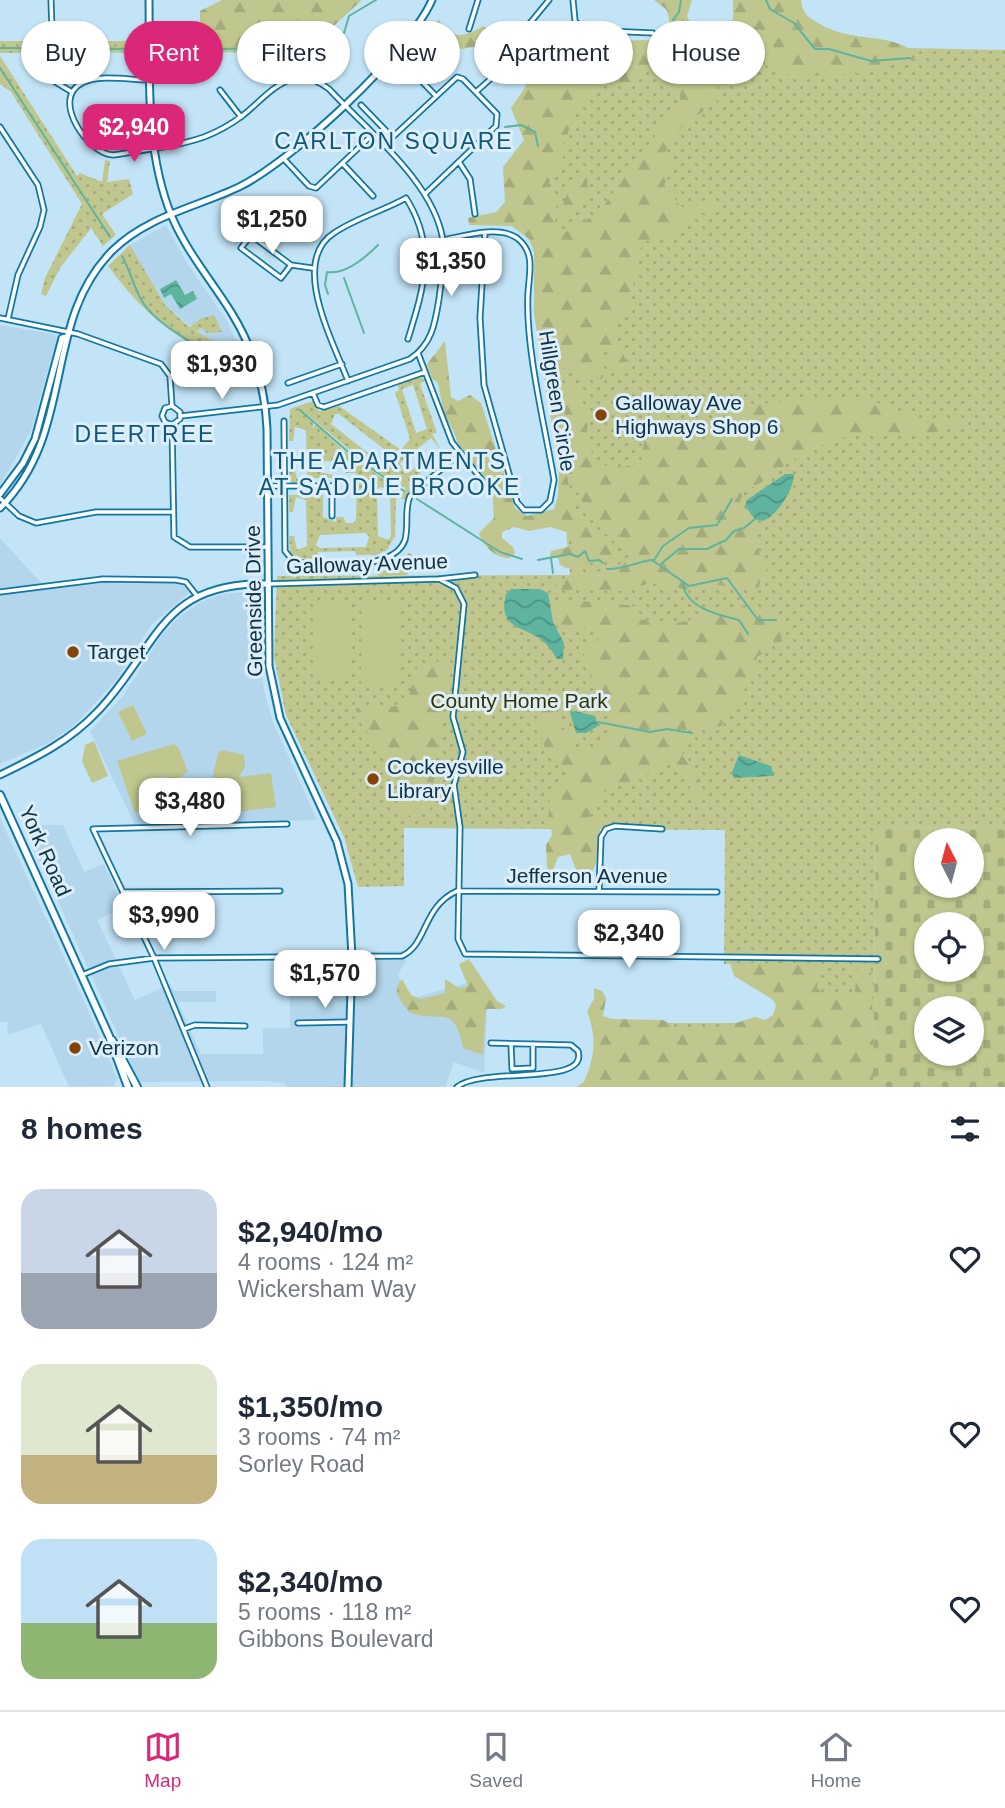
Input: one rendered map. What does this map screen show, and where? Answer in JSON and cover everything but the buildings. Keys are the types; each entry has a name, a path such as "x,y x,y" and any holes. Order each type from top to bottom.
{"main road":[{"name":"York Road","path":"0,795 109,1036 128,1087"},
{"name":"York Road","path":"109,1036 120,1050 137,1087"}],"street":[{"path":"51,0 52,21"},
{"name":"Greenside Drive","path":"149,0 149,21"},
{"path":"1,501 32,446 62,338 67,334 81,294 109,254 138,230 239,187 284,159 406,42 432,0"},
{"path":"469,29 478,0"},
{"path":"532,21 549,0"},
{"path":"573,0 575,21 584,30 647,33"},
{"path":"383,146 457,77 497,114 499,123 425,194"},
{"path":"124,80 87,81 72,92 69,100 71,114 91,146 99,152 113,155 203,138 241,117 271,89 297,79 321,84 383,146 425,194 443,240 442,279 435,326 431,337 418,353 401,363 313,393 265,407 181,416 172,425 174,537 183,545 267,547"},
{"path":"59,84 72,92"},
{"name":"Greenside Drive","path":"150,84 153,148 171,214 191,254 243,333 256,365 265,407 268,654 273,693 286,734 343,859 351,902 348,1087"},
{"path":"424,84 435,95"},
{"path":"476,92 485,84"},
{"path":"220,90 241,117"},
{"path":"361,105 392,137"},
{"path":"0,127 38,185 44,210 40,227 18,275 8,319"},
{"path":"284,159 312,188 318,187 372,135"},
{"path":"459,162 470,179 475,214"},
{"path":"343,164 373,196"},
{"path":"348,381 316,293 312,268 318,248 332,234 406,198 425,240 424,276 408,339"},
{"name":"Hillgreen Circle","path":"443,240 485,233 504,233 516,237 525,247 531,261 528,317 555,489 550,501 535,511 524,510 517,502 503,443 486,398 480,318 485,233"},
{"path":"291,265 281,278 241,248 251,235 291,265 312,268"},
{"path":"424,276 442,279"},
{"path":"0,318 67,334 161,364 170,376 172,406"},
{"path":"1,501 25,476 44,440 69,341 67,334"},
{"path":"418,353 445,428 460,453 489,489"},
{"path":"288,383 342,365"},
{"path":"313,393 318,405 324,407 425,372"},
{"path":"172,425 165,422 162,416 165,408 172,406 178,409 181,416"},
{"path":"284,421 285,551 289,560 300,563 375,563 391,557 405,541 406,509 414,491 460,453"},
{"path":"267,486 332,486 332,516"},
{"path":"1,501 25,520 40,523 96,512 172,512"},
{"name":"Galloway Avenue","path":"0,775 53,749 85,723 115,692 165,620 197,596 233,585 439,579 475,575"},
{"path":"0,592 103,579 176,579 186,582 197,596"},
{"path":"439,579 456,588 464,604 453,717 463,757 454,785 460,827 457,891 459,946 469,956 878,959"},
{"path":"207,1087 154,958 93,829 287,824"},
{"path":"599,891 601,837 606,829 662,829"},
{"path":"123,892 280,891"},
{"path":"82,975 109,964 154,958 406,955 415,945 439,901 457,891"},
{"name":"Jefferson Avenue","path":"457,891 717,892"},
{"path":"298,1023 351,1022"},
{"path":"184,1029 195,1025 245,1026"},
{"path":"491,1043 574,1045 579,1062 572,1075"},
{"path":"511,1044 512,1069 529,1070 533,1068 533,1044"},
{"path":"457,1087 475,1080 537,1081"}],"shaded area":[{"path":"166,225 187,263 227,321 246,361 207,340 165,305 130,245"},
{"path":"0,325 53,334 57,337 31,431 0,485"},
{"path":"0,538 43,585 0,590"},
{"path":"104,582 176,583 184,586 189,593 151,625 116,680 76,724 47,744 0,764 0,595"},
{"path":"258,590 260,665 265,694 273,722 317,820 135,825 90,731 123,696 162,635 179,617 199,603 219,595"},
{"path":"0,818 117,1078 114,1086 69,1087 41,1024 8,1035 7,1022 0,1022"},
{"path":"24,825 63,825 84,872 104,864 124,908 97,920 135,1000 170,984 174,991 216,991 216,1002 178,1002 201,1054 263,1054 263,1028 290,1028 290,991 342,990 343,952 403,951 406,961 398,974 406,1000 477,980 488,994 484,1073 454,1062 445,1087 287,1087 284,1083 264,1081 139,1082"}],"green space":[{"path":"222,0 362,0 339,21 237,21 237,47 232,47 223,47 223,21 200,21 200,11"},
{"path":"654,0 692,0 687,16 690,21 669,21 667,10"},
{"path":"733,0 801,0 807,15 832,30 896,43 916,54 913,60 891,63 865,73 794,77 765,65 765,21 731,21"},
{"path":"474,31 474,47 460,48 460,35"},
{"path":"633,40 647,40 647,72 638,82 633,82"},
{"path":"0,41 21,41 21,53 0,53"},
{"path":"110,41 124,41 124,53 110,53"},
{"path":"223,41 237,41 237,52 223,52"},
{"name":"County Home Park","path":"633,42 647,43 647,84 765,84 765,45 1005,50 1005,828 876,827 873,1087 689,1087 620,1023 787,1023 769,964 724,964 725,830 404,828 404,886 358,887 344,837 286,715 274,657 277,576 570,575 529,84 633,84"},
{"path":"0,56 77,176 80,173 102,182 105,160 110,161 107,182 129,179 133,194 102,214 116,235 103,246 91,228 60,268 46,296 41,294 45,278 82,204 11,92 0,84"},
{"path":"605,84 581,99 564,143 562,164 552,174 548,188 551,195 558,196 554,223 559,236 599,212 680,102 680,95 667,84 720,84 711,94 718,101 682,126 663,155 672,166 664,185 681,207 711,204 714,206 712,212 691,215 671,238 655,238 642,243 632,291 632,312 615,325 613,331 626,360 620,373 614,369 606,350 601,356 603,376 600,381 563,368 557,369 562,443 574,504 579,514 610,541 617,552 614,558 566,568 560,565 558,558 550,558 551,551 572,546 570,533 550,527 529,531 514,527 502,532 502,538 513,547 515,553 510,558 495,554 487,547 479,533 494,518 492,486 459,445 450,424 445,421 438,383 432,379 427,364 445,341 451,397 458,401 470,395 481,403 515,508 527,516 554,509 558,496 559,469 534,314 534,252 529,239 512,226 469,225 468,218 496,212 505,202 503,167 524,140 511,108 526,86"},
{"path":"578,174 587,178 589,200 567,209 564,212 567,217 562,222 557,221 566,196"},
{"path":"130,245 165,305 187,325 190,327 200,319 214,315 222,332 207,333 202,328 196,331 246,361 251,378 172,331 124,287 108,266"},
{"path":"420,377 425,380 420,384 437,433 432,434 442,452 409,484 413,487 405,500 396,496 395,536 387,550 376,555 356,555 355,551 318,552 319,559 294,558 290,551 289,536 294,536 297,550 307,546 306,500 296,497 293,512 289,512 289,495 323,495 323,517 336,522 336,517 343,517 346,523 353,523 356,520 357,477 356,473 346,473 345,462 323,461 319,472 333,475 333,478 312,478 311,483 307,480 306,483 290,482 289,466 294,466 297,479 304,480 307,476 306,430 295,427 293,441 289,441 290,409 313,401 319,411 339,406 401,450 410,439 395,392 399,390 398,385","holes":["413,385 427,429 416,433 402,389","303,411 375,471 406,488 403,493 348,454 315,424 313,429 313,423","335,414 339,414 394,457 386,467 331,424","431,438 440,449 408,473 404,473 400,463","380,487 390,490 391,536 388,540 378,536 377,490","366,533 369,537 366,547 320,548 316,545 320,535"]},
{"path":"570,384 575,385 588,416 587,438 590,448 600,462 614,467 641,462 649,408 655,403 676,431 691,441 713,434 745,406 780,402 867,401 883,404 920,422 935,423 956,418 959,422 939,432 875,432 845,437 802,455 745,490 738,505 746,517 764,527 754,531 753,538 769,576 761,578 759,587 749,589 719,585 691,590 650,583 626,591 554,590 557,582 566,578 602,571 630,557 624,541 589,512 579,495 572,470 564,402 565,391"},
{"path":"409,553 426,564 423,568 415,558 404,558 402,570 408,573 407,575 378,576 377,574 392,568"},
{"path":"559,599 628,605 635,607 638,619 670,623 689,621 705,610 733,612 748,603 774,615 785,631 780,641 757,657 753,676 721,726 700,729 685,725 693,741 684,749 682,755 702,783 697,790 698,798 693,800 690,786 672,764 662,762 650,773 602,793 588,818 615,820 600,829 595,867 592,873 580,880 570,854 558,857 552,873 547,868 546,845 552,835 548,804 558,785 567,776 562,766 547,752 542,739 537,706 551,703 555,706 561,726 576,738 576,751 585,751 609,740 612,728 584,657 585,649 598,641 600,635 587,627 565,629 555,617 554,602"},
{"path":"313,604 351,604 351,680 313,680"},
{"path":"362,604 398,604 398,688 361,687"},
{"path":"446,659 448,661 430,812 418,816 399,815 405,798 401,784 357,716 356,708 392,707 407,702 417,668"},
{"path":"133,705 147,734 132,741 118,712"},
{"path":"94,741 108,776 92,783 82,761 85,745"},
{"path":"174,744 178,747 188,771 178,779 159,777 167,801 135,813 117,761"},
{"path":"222,750 244,755 245,767 239,777 271,773 276,807 214,815 210,781 217,779 213,776 218,753"},
{"path":"876,827 1005,828 1005,1087 873,1087"},
{"path":"469,959 497,1001 506,1006 502,1009 486,1009 483,1055 463,1048 455,1024 450,1019 409,1012 397,992 402,979 411,995 420,999 445,993 445,979 459,988 468,986 459,964"},
{"path":"730,963 818,963 817,988 822,993 855,993 857,963 871,964 875,1087 576,1087 584,1082 591,1064 593,1038 587,1011 594,999 594,988 602,991 606,998 603,1016 612,1019 663,1020 679,1029 723,1027 755,1017 765,1020 773,1015 776,1005 772,999 734,976"}],"water":[{"path":"176,280 185,295 193,291 197,299 180,309 171,294 164,298 160,289"},
{"path":"785,474 794,474 784,501 769,518 763,521 755,519 745,506 747,500"},
{"path":"511,589 540,589 548,593 553,622 564,643 563,659 557,659 543,641 509,621 504,606 506,594"},
{"path":"570,712 595,716 598,726 586,733 576,733"},
{"path":"739,755 771,766 774,776 734,778 732,772"}],"waterway":[{"path":"223,49 286,46 331,39 344,33 349,16 376,0"},
{"path":"673,21 679,12 681,0"},
{"path":"766,0 770,9 794,23 815,49 829,49 871,61 910,58"},
{"path":"0,48 124,49"},
{"path":"0,68 110,237"},
{"path":"505,127 521,125 535,132 538,146"},
{"path":"251,197 306,240"},
{"path":"328,294 325,285 327,272 348,268 378,245"},
{"path":"122,256 136,290 150,311 188,340 245,369"},
{"path":"344,278 364,333"},
{"path":"300,410 353,456 404,491"},
{"path":"417,499 500,552 522,559"},
{"path":"654,560 663,546 689,528 717,525 732,499"},
{"path":"661,564 679,549 707,549 726,540 734,531 744,528 755,519"},
{"path":"538,560 570,554 578,557 585,551 589,561 599,560 603,563"},
{"path":"551,558 553,573"},
{"path":"607,569 652,560 689,586 727,578 758,620 776,620"},
{"path":"683,584 685,592 697,605 713,613 739,620 748,634"},
{"path":"598,722 650,732 667,729 692,733"}],"place":[{"name":"Galloway Ave Highways Shop 6","path":"601,415"},
{"name":"Target","path":"73,652"},
{"name":"Cockeysville Library","path":"373,779"},
{"name":"Verizon","path":"75,1048"}],"district":[{"name":"CARLTON SQUARE","path":"394,141"},
{"name":"DEERTREE","path":"145,434"},
{"name":"THE APARTMENTS AT SADDLE BROOKE","path":"390,474"}]}
